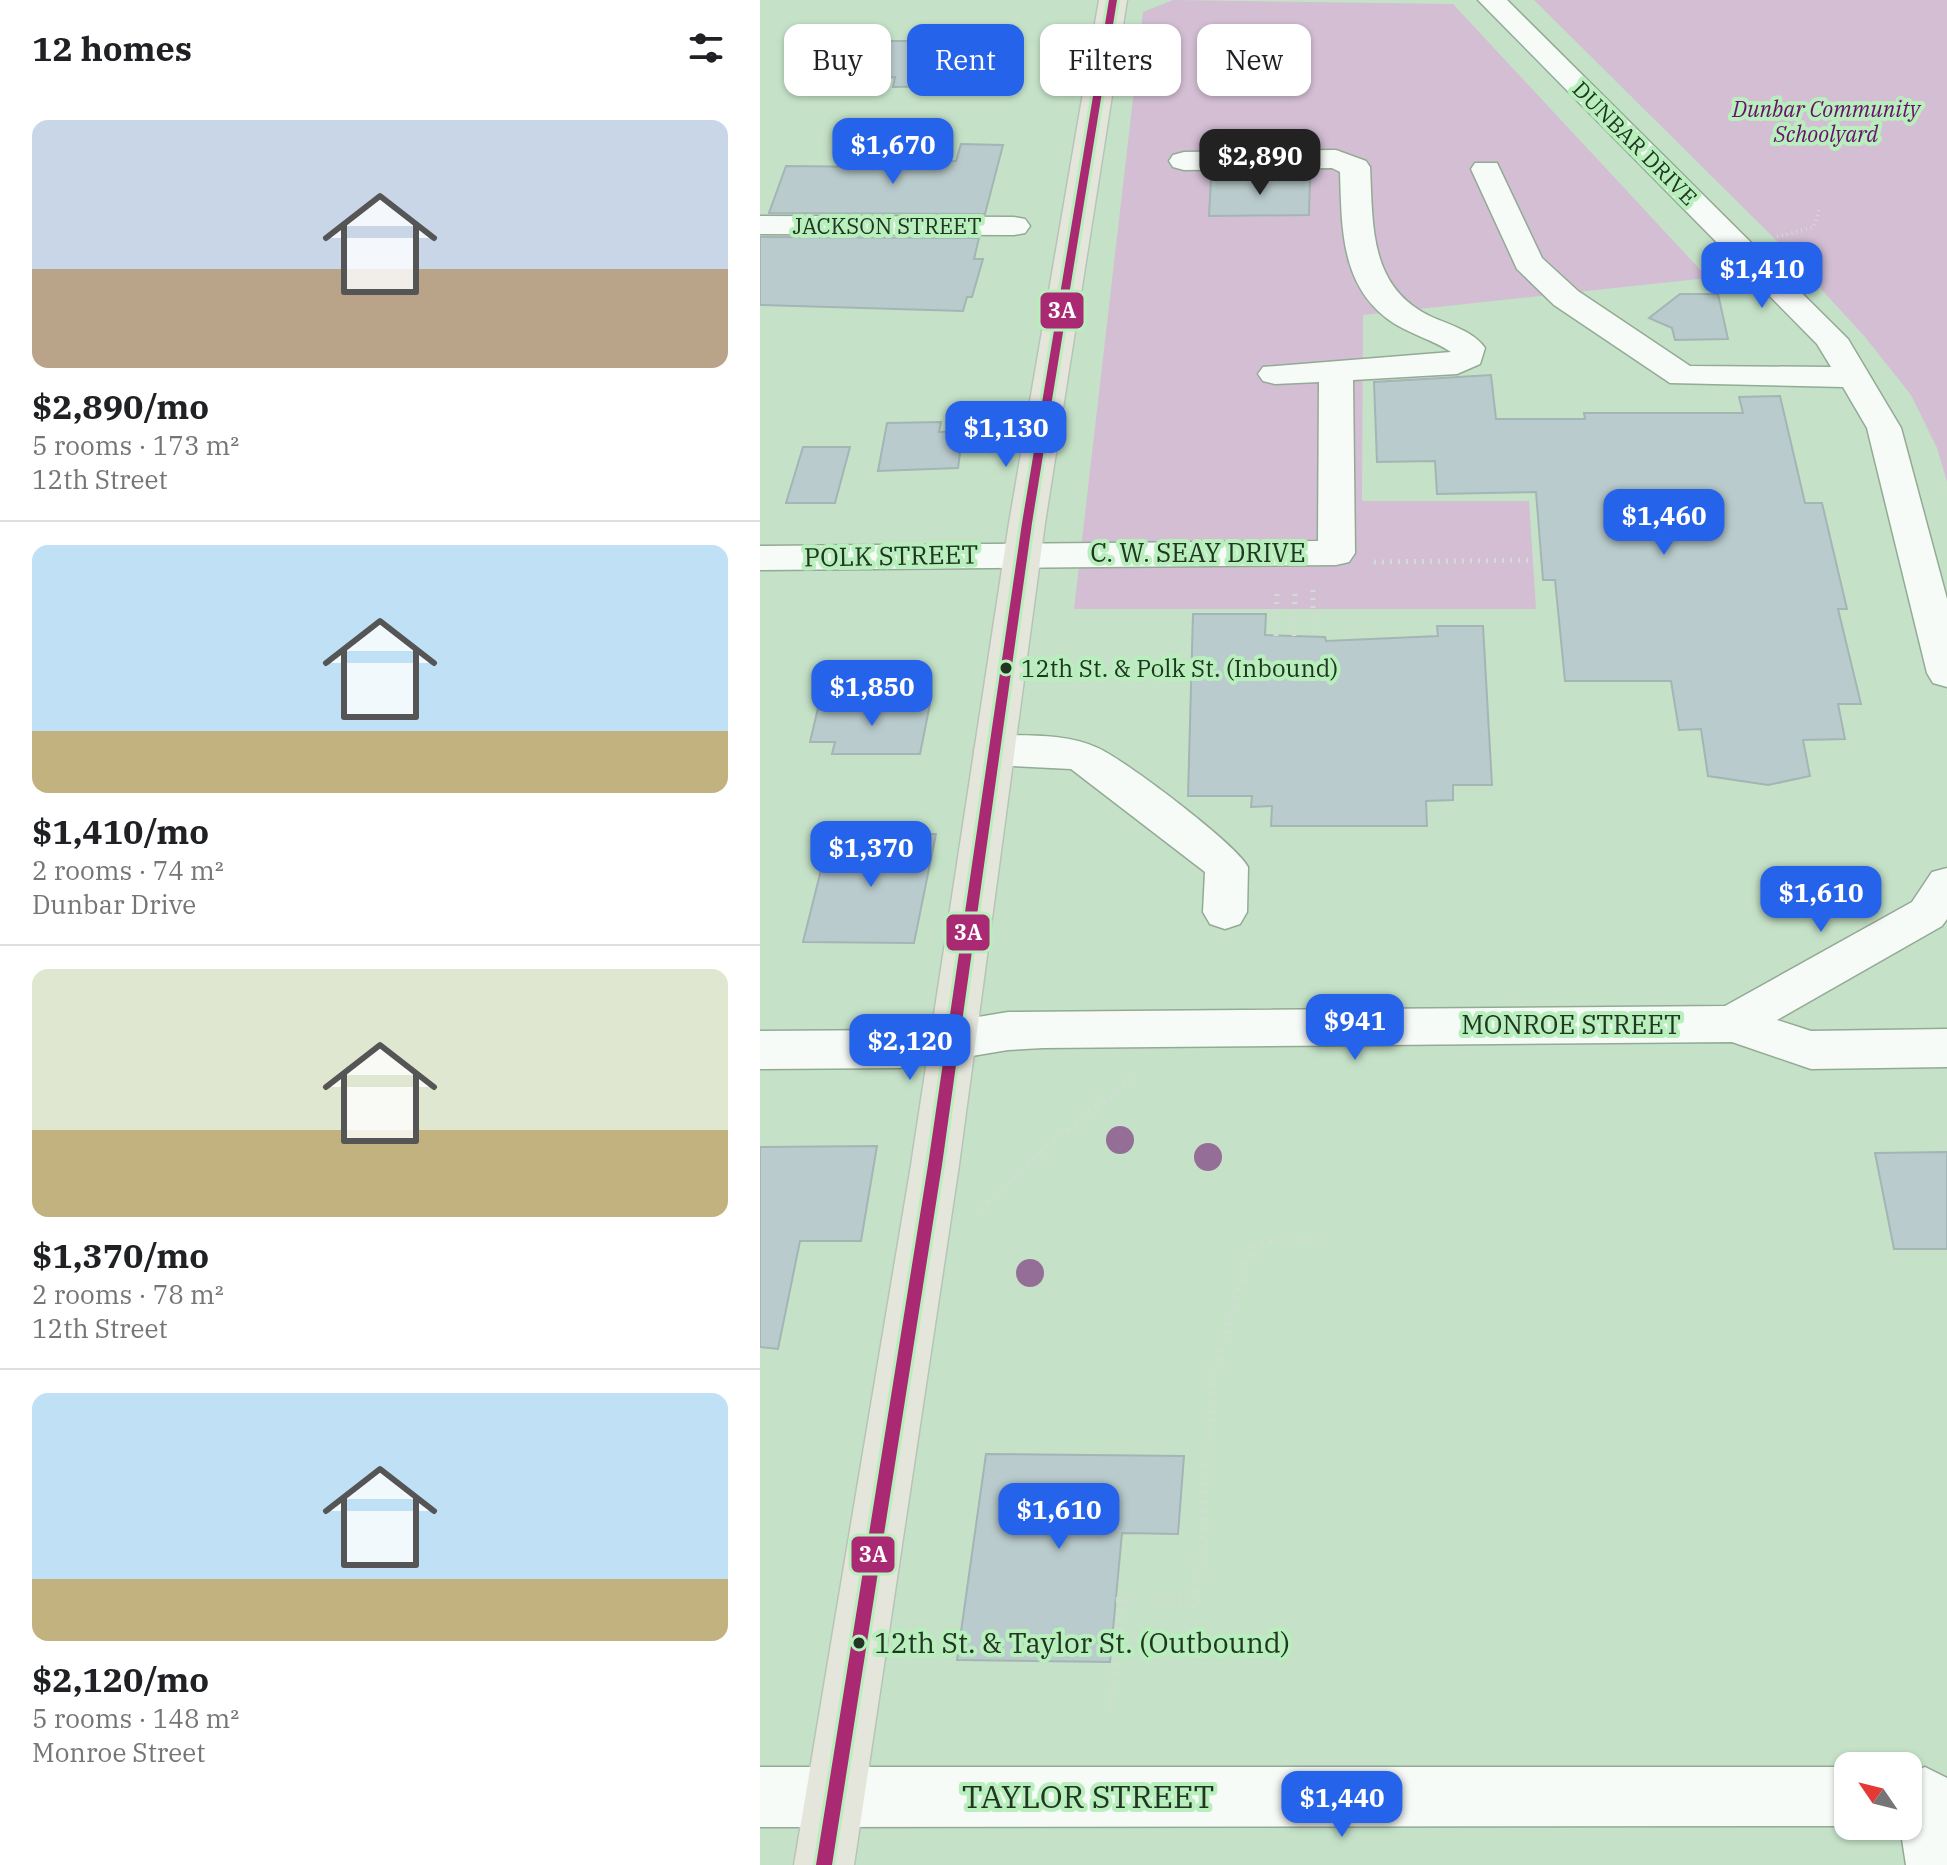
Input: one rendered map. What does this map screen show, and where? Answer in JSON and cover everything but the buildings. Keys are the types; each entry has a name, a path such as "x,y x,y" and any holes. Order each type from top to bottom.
{"main road":[{"path":"824,1865 952,1040 1022,555 1113,0"}],"street":[{"name":"DUNBAR DRIVE","path":"1492,0 1831,339 1884,428 1947,673"},
{"path":"1184,161 1336,159 1355,167 1361,265 1380,297 1407,316 1468,348 1468,357 1457,364 1275,374"},
{"path":"1486,169 1528,262 1566,298 1605,321 1682,376 1853,377"},
{"name":"JACKSON STREET","path":"760,225 1014,226"},
{"name":"C. W. SEAY DRIVE","path":"1022,555 1336,553 1336,371"},
{"name":"POLK STREET","path":"760,558 1022,555"},
{"path":"994,750 1063,752 1085,759 1227,867 1225,912"},
{"path":"1732,1024 1927,914 1947,884"},
{"name":"MONROE STREET","path":"760,1050 900,1049 1008,1031 1043,1030 1732,1024 1811,1050 1947,1048"},
{"name":"TAYLOR STREET","path":"760,1797 1834,1797"},
{"path":"1927,1797 1936,1865"}],"path":[{"path":"1768,239 1814,227 1820,207"},
{"path":"1401,561 1541,560"},
{"path":"1276,596 1276,636"},
{"path":"1294,636 1295,596"},
{"path":"1313,596 1313,637"},
{"path":"981,1209 1054,1141 1138,1075"},
{"path":"1110,1710 1119,1600 1198,1600 1212,1383 1247,1263 1256,1245 1274,1240 1316,1240"}],"green space":[{"path":"1173,0 1453,4 1708,278 1363,315 1362,501 1529,501 1536,609 1074,609 1133,96 1181,96 1181,24 1142,24 1143,12"},
{"name":"Dunbar Community Schoolyard","path":"1534,0 1947,0 1947,482 1937,448 1911,395 1865,337 1778,242"}],"transit line":[{"name":"3A","path":"824,1865 935,1165 1027,523 1113,0"}],"place":[{"name":"12th St. & Polk St. (Inbound)","path":"1006,668"},
{"name":"12th St. & Taylor St. (Outbound)","path":"859,1643"}]}
